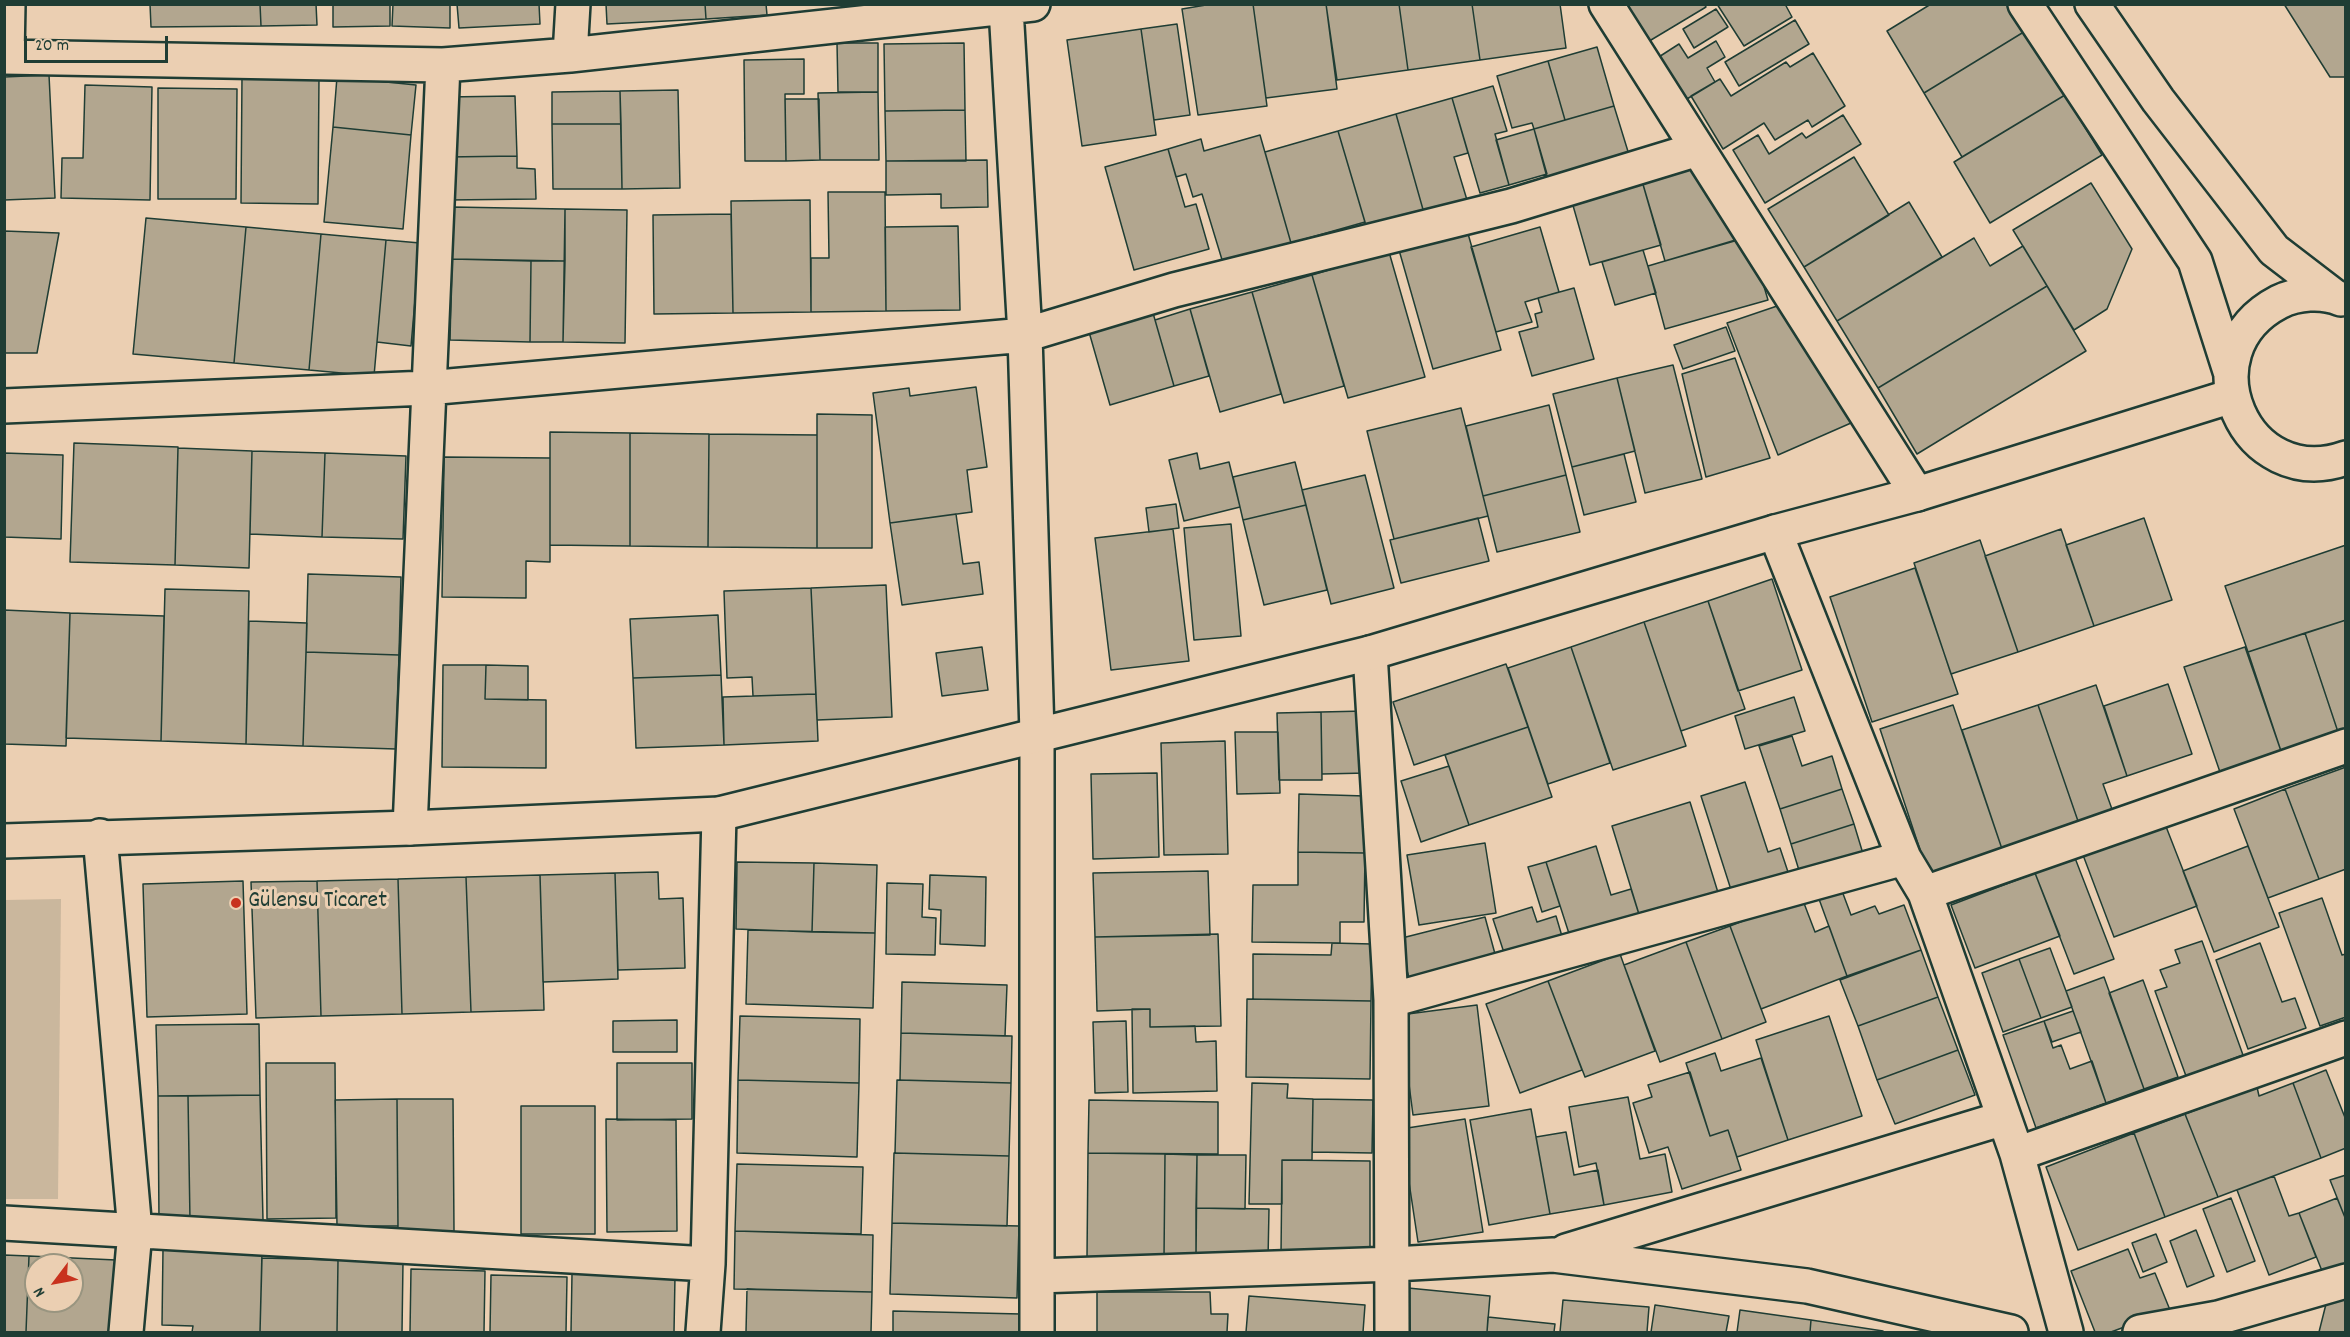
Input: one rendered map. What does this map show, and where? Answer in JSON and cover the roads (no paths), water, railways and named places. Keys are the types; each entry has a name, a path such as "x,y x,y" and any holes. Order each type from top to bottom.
{"street":[{"path":"8,4 6,57 443,65 570,55 1020,6 1025,335 1037,733 1037,1332"},
{"path":"570,55 573,4"},
{"path":"1606,4 1917,494"},
{"path":"2025,4 2195,261 2244,424 2254,438 2273,453 2296,462 2320,464 2346,458"},
{"path":"2092,4 2158,100 2274,250 2340,298"},
{"path":"410,828 443,65"},
{"path":"4,406 428,388 1025,335 1174,290 1511,206 1698,149"},
{"path":"2231,383 2236,348 2248,326 2265,310 2286,298 2310,294 2340,298"},
{"path":"4,841 100,836 410,828 719,814 1037,733 1370,653 1775,532 1917,494 2231,383"},
{"path":"1775,532 1904,858 1925,893 2017,1154 2066,1332"},
{"path":"1370,653 1391,1000 1394,1264 1392,1332"},
{"path":"1925,893 2346,747"},
{"path":"703,1332 708,1264 719,814"},
{"path":"100,836 135,1231 126,1332"},
{"path":"1391,1000 1904,858"},
{"path":"2017,1154 2346,1038"},
{"path":"1553,1255 2004,1118"},
{"path":"4,1223 708,1264"},
{"path":"1037,1276 1394,1264 1553,1255 1807,1286 2011,1332"},
{"path":"2140,1332 2218,1318 2346,1281"}],"place":[{"name":"Gülensu Ticaret","path":"236,903"}]}
